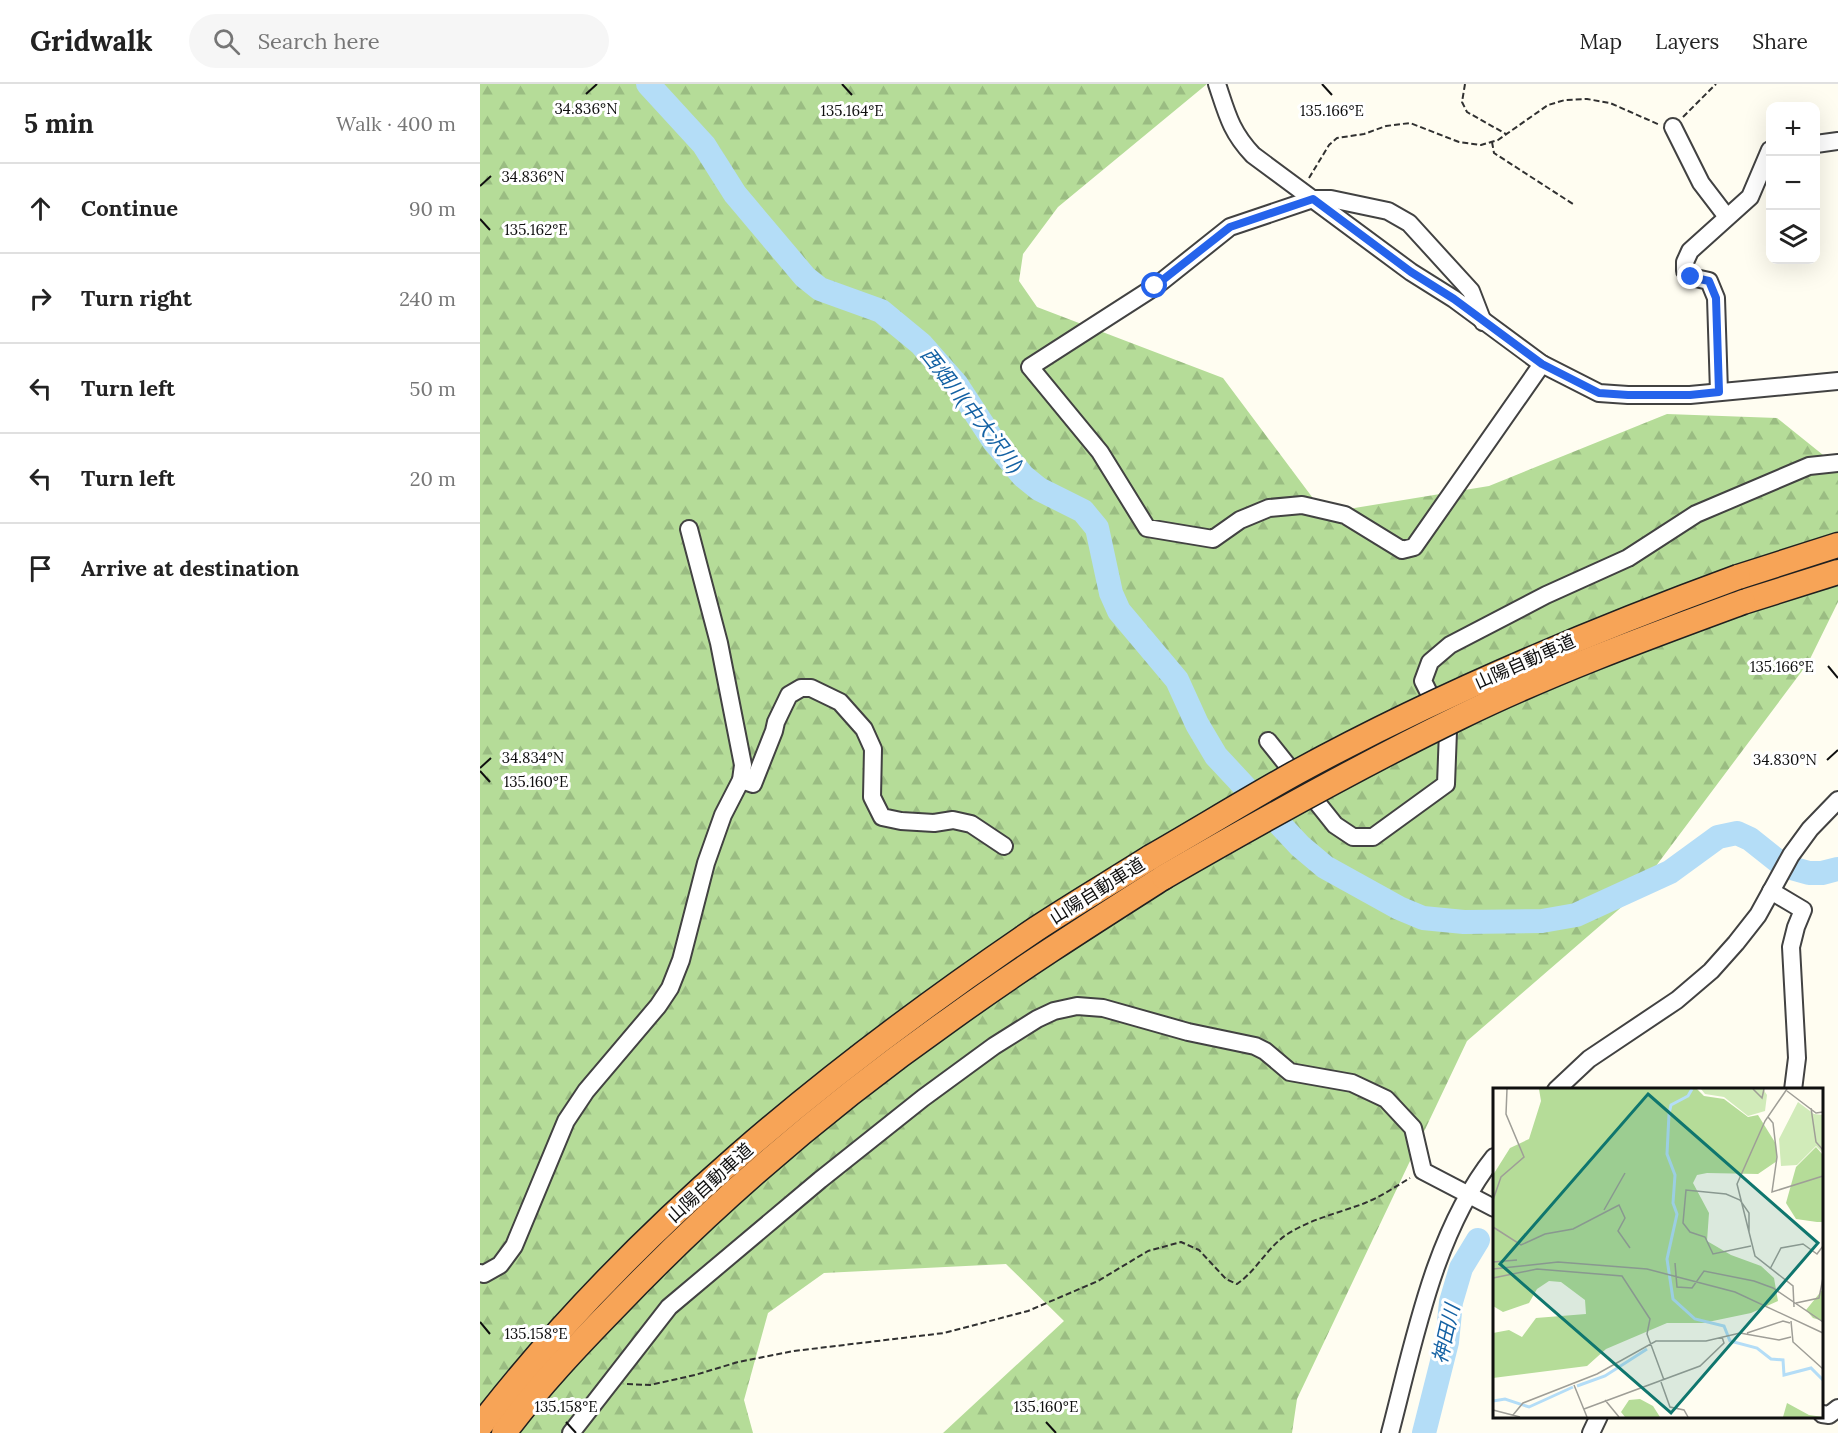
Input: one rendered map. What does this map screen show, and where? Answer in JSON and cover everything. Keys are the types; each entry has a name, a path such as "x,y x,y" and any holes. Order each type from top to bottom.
{"highway":[{"name":"山陽自動車道","path":"504,1433 587,1336 664,1256 733,1193 841,1102 1158,867 1298,772 1449,696 1635,615 1738,577 1838,545"},
{"name":"山陽自動車道","path":"480,1425 568,1322 649,1237 717,1175 825,1084 937,999 1037,928 1462,716 1624,647 1743,602 1838,572"},
{"path":"519,1433 664,1256"},
{"path":"480,1412 568,1322"}],"street":[{"path":"1217,84 1230,123 1239,140 1253,155 1411,272 1454,299 1542,364 1599,393 1690,395 1838,381"},
{"path":"1673,127 1701,183 1727,217"},
{"path":"1820,143 1838,141"},
{"path":"1719,392 1716,298 1709,281 1691,277 1685,271 1685,262 1690,251 1750,197 1767,156"},
{"path":"1483,322 1471,291 1409,223 1388,211 1307,194 1230,227 1155,286 1030,367 1100,452 1147,528 1213,539 1240,520 1269,508 1302,505 1346,515 1402,550 1414,547 1542,364"},
{"path":"1268,741 1335,825 1353,837 1373,837 1446,784 1448,731 1423,681 1430,662 1450,645 1546,595 1628,558 1696,514 1809,466 1838,463"},
{"path":"480,1274 500,1265 514,1246 566,1121 586,1091 658,1006 670,988 681,960 706,863 723,815 741,780 743,765 719,643 689,529"},
{"path":"741,780 753,784 776,722 789,695 801,688 811,688 840,702 864,729 873,749 872,797 882,817 934,823 953,820 971,824 1004,846"},
{"path":"1557,1088 1590,1059 1677,1000 1712,970 1737,943 1758,915 1791,855 1810,829 1838,800"},
{"path":"1774,885 1803,910 1791,947 1797,1058 1793,1088"},
{"path":"571,1433 669,1306 811,1187 923,1098 994,1046 1054,1011 1077,1006 1103,1008 1188,1032 1255,1046 1265,1051 1290,1072 1352,1083 1372,1091 1386,1099 1413,1128 1423,1171 1493,1207"},
{"path":"1390,1433 1422,1312 1440,1258 1455,1222 1493,1159"},
{"path":"1823,1414 1829,1416 1838,1408"},
{"path":"1591,1433 1598,1418"}],"path":[{"path":"1465,84 1462,102 1467,112 1506,134"},
{"path":"1307,194 1329,145 1337,138 1364,134 1386,126 1410,123 1459,142 1481,145 1506,134 1548,105 1576,99 1610,103 1656,125 1673,127 1716,84"},
{"path":"1492,142 1494,153 1574,204"},
{"path":"609,1383 650,1385 738,1362 794,1351 944,1333 1028,1311 1098,1281 1148,1251 1181,1242 1199,1250 1226,1279 1237,1284 1248,1276 1271,1248 1286,1235 1313,1221 1367,1202 1423,1171"}],"green space":[{"path":"480,84 1207,84 1058,207 1023,254 1019,281 1037,307 1223,378 1324,513 1489,486 1667,414 1777,418 1838,467 1838,602 1808,663 1632,898 1467,1041 1297,1399 1292,1433 943,1433 1064,1321 1006,1264 824,1273 768,1313 744,1400 753,1433 480,1433"}],"waterway":[{"name":"西畑川(中大沢川)","path":"648,84 704,145 735,194 805,277 820,289 881,311 921,344 957,385 993,440 1023,476 1039,489 1083,511 1097,528 1111,593 1119,611 1177,680 1197,724 1216,756 1300,846 1325,867 1399,908 1423,918 1464,922 1542,921 1576,915 1670,872 1718,837 1737,833 1750,839 1784,866 1809,873 1838,869"},
{"name":"神田川","path":"1424,1433 1447,1342 1451,1302 1461,1268 1478,1240"}],"route":[{"path":"1155,286 1230,227 1313,199 1411,272 1454,299 1542,364 1599,393 1690,395 1719,392 1716,298 1709,281 1691,277"}]}
